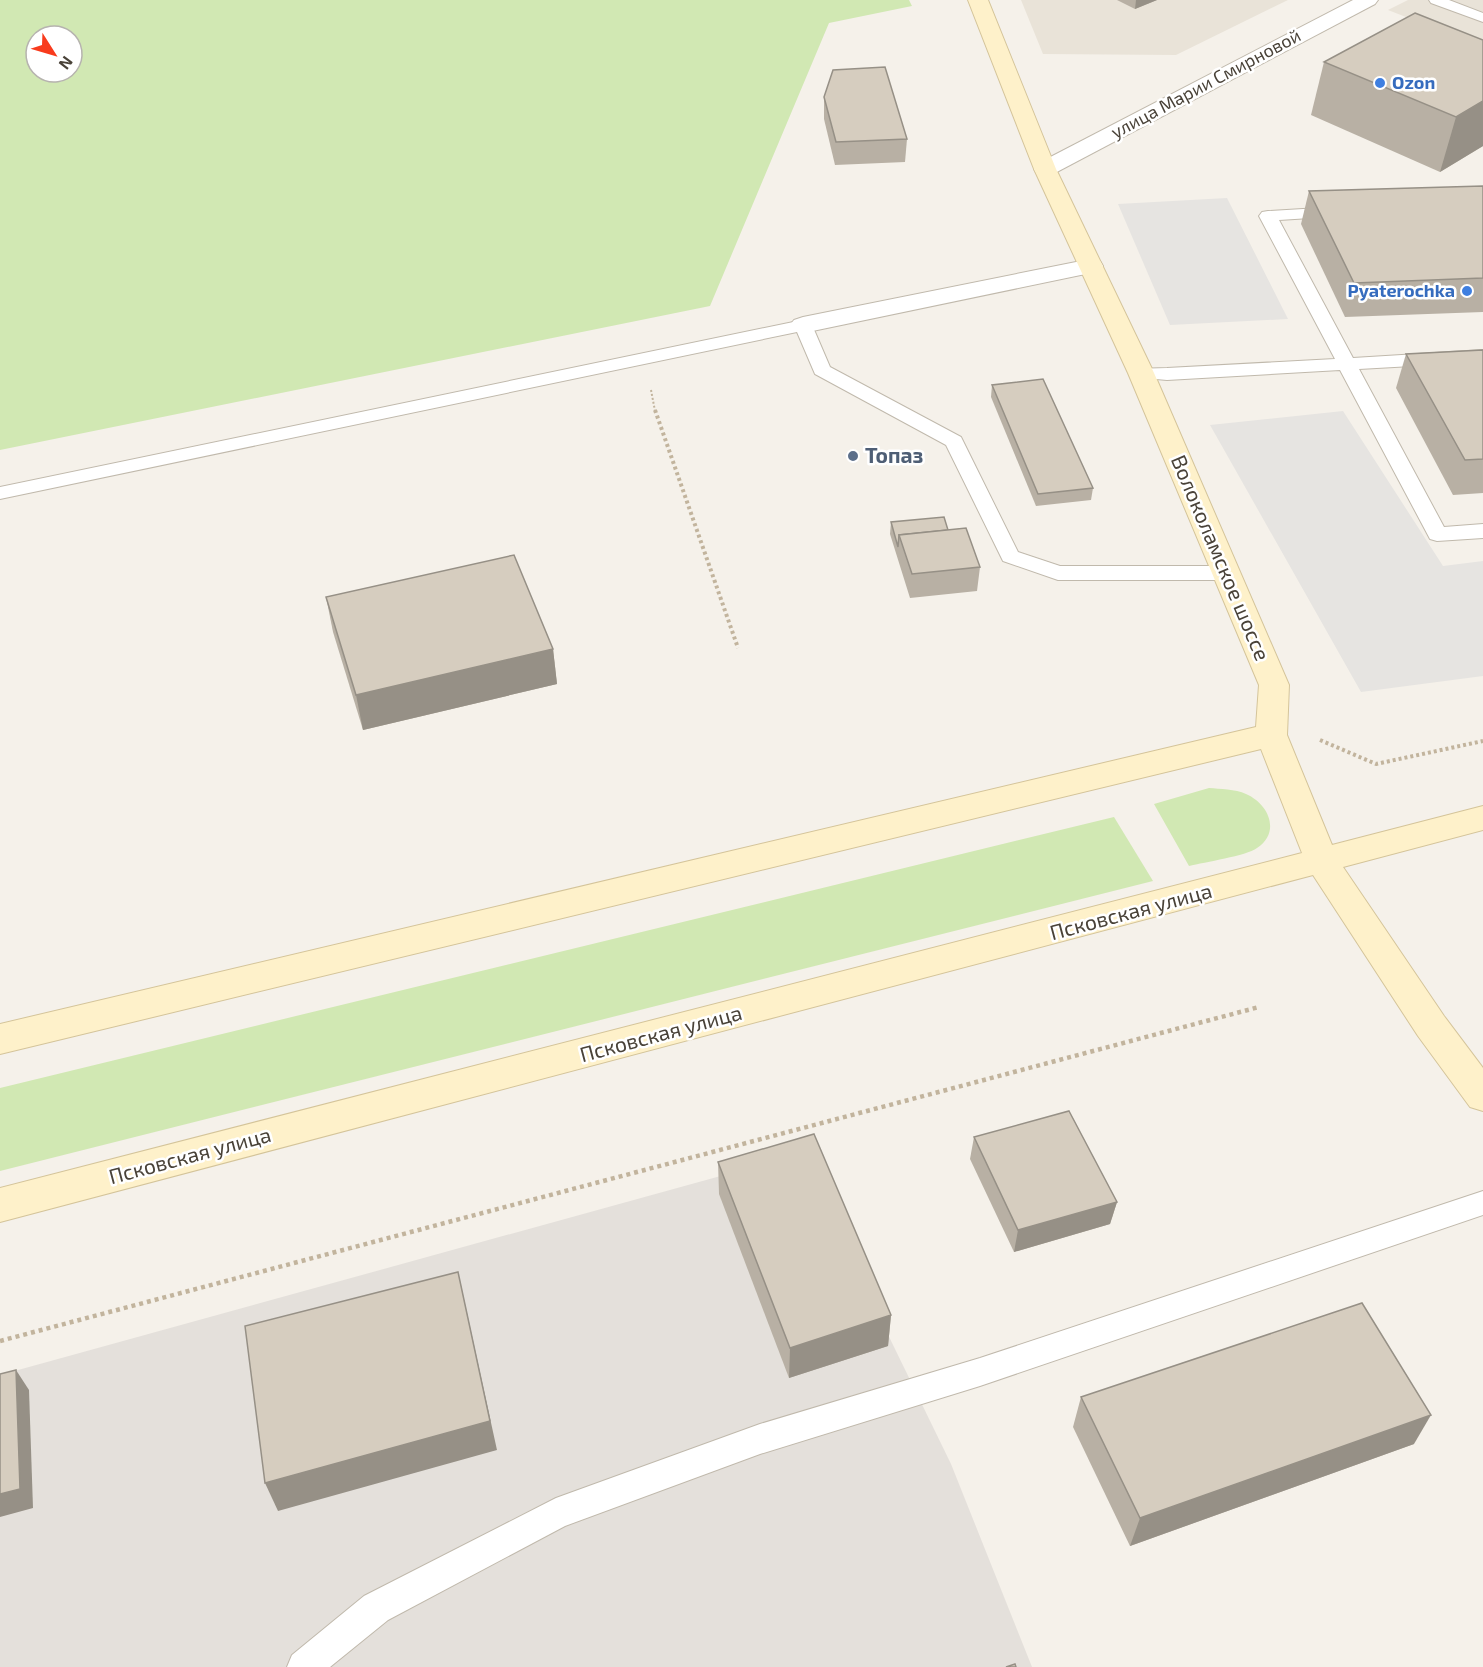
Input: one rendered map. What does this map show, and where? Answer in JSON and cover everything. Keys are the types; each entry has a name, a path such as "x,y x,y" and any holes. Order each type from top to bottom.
{"main road":[{"name":"Волоколамское шоссе","path":"978,0 1045,169 1141,373 1274,685 1271,735 1322,862 1425,1017 1483,1096"},
{"path":"0,1039 1271,735"},
{"name":"Псковская улица","path":"0,1205 1483,819"}],"street":[{"name":"улица Марии Смирновой","path":"1045,169 1368,0"},
{"path":"803,325 1091,266"}],"lane":[{"path":"1436,0 1483,18"},
{"path":"1352,211 1268,216 1437,534 1483,531"},
{"path":"0,493 803,325 822,370 954,441 1010,555 1058,573 1227,573"},
{"path":"1141,373 1167,374 1483,356"},
{"path":"304,1667 376,1608 556,1514 760,1439 980,1372 1483,1203"}],"path":[{"path":"644,360 656,414 738,648"},
{"path":"0,1341 1259,1006"}],"shaded area":[{"path":"1021,0 1288,0 1176,55 1043,54"},
{"path":"1408,0 1483,0 1483,47 1388,10"},
{"path":"1227,198 1288,319 1170,325 1118,204"},
{"path":"1343,411 1443,566 1483,561 1483,676 1361,692 1210,425"},
{"path":"800,1154 951,1464 1032,1667 0,1667 0,1375"}],"green space":[{"path":"0,0 909,0 912,6 829,23 710,306 0,450"},
{"path":"1209,788 1237,791 1261,804 1269,819 1269,834 1252,851 1189,866 1154,804"},
{"path":"1114,817 1153,881 0,1171 0,1088"}],"building":[{"path":"1415,13 1483,40 1483,101 1456,117 1324,62"},
{"path":"885,67 907,139 836,142 824,97 833,70"},
{"path":"1483,186 1483,278 1354,283 1309,191"},
{"path":"1483,350 1483,459 1465,460 1406,354"},
{"path":"1043,379 1093,488 1038,494 992,385"},
{"path":"944,517 948,530 899,535 898,547 891,522"},
{"path":"966,528 980,567 912,574 899,535"},
{"path":"514,555 553,649 356,695 326,597"},
{"path":"1069,1111 1117,1202 1018,1230 974,1137"},
{"path":"814,1134 891,1315 790,1348 718,1162"},
{"path":"458,1272 490,1421 265,1483 245,1326"},
{"path":"1362,1303 1431,1415 1140,1518 1081,1397"},
{"path":"16,1370 20,1489 0,1494 0,1374"}],"place":[{"name":"Ozon","path":"1380,83"},
{"name":"Pyaterochka","path":"1467,291"},
{"name":"Топаз","path":"853,456"}]}
